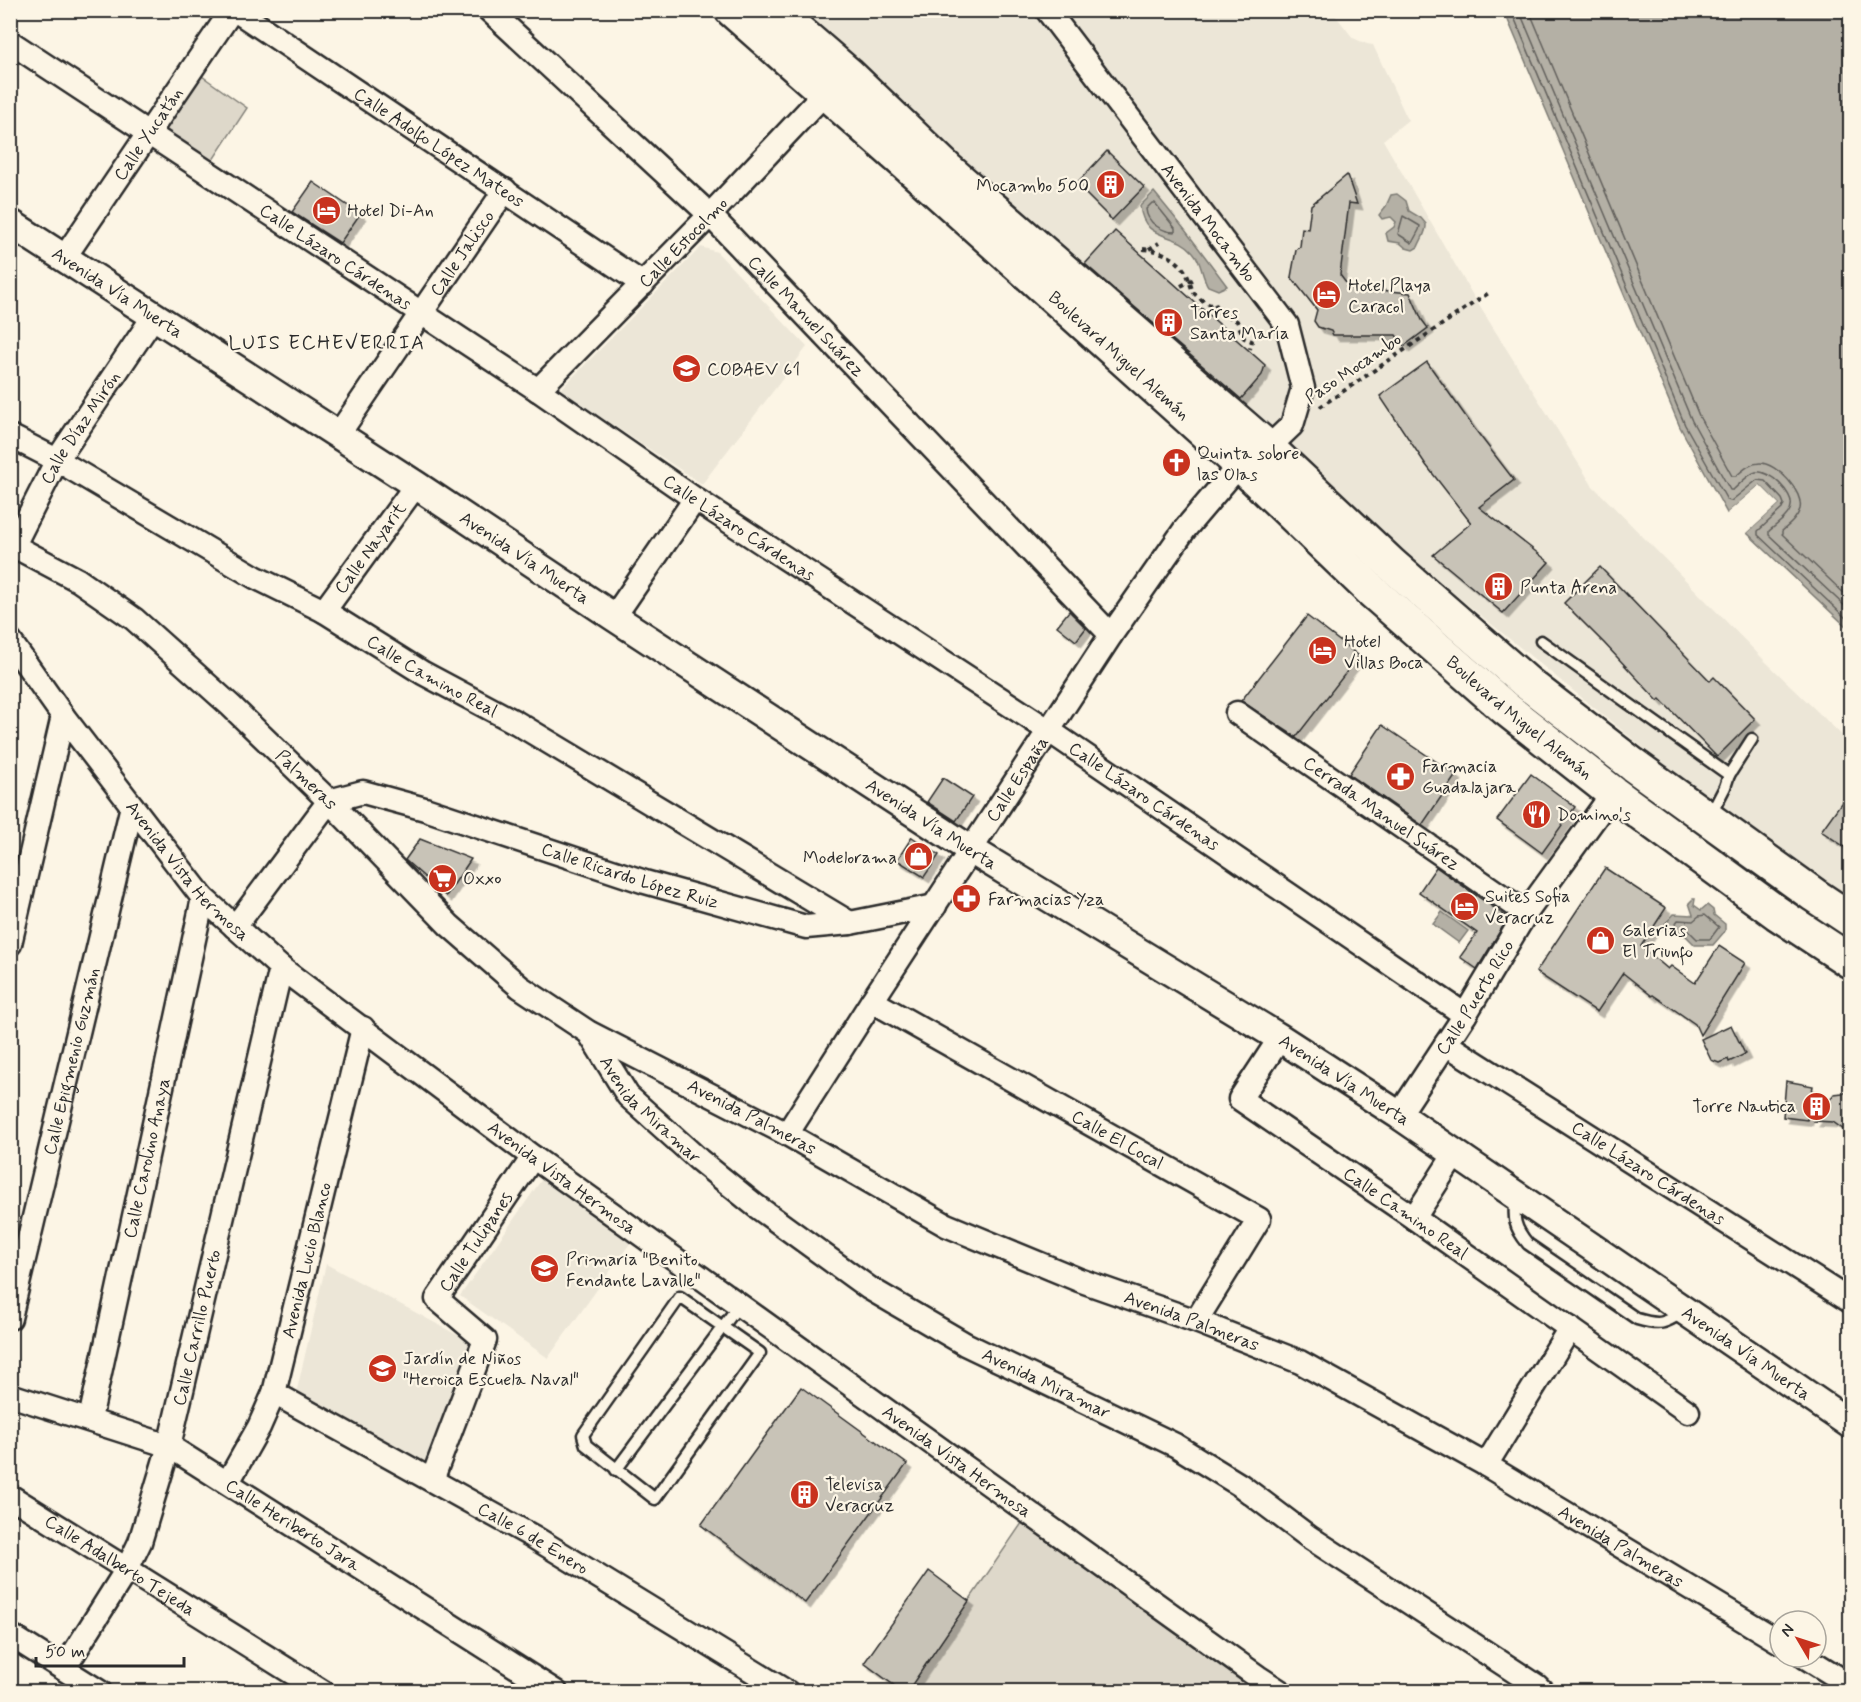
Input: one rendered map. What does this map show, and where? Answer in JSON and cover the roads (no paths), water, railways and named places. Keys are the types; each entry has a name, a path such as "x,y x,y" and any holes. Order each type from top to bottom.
{"main road":[{"name":"Boulevard Miguel Alemán","path":"732,10 1240,464 1373,592 1505,708 1613,793 1777,913 1851,961"},
{"name":"Boulevard Miguel Alemán","path":"774,10 848,74 947,169 1268,448 1392,565 1527,683 1632,764 1851,919"}],"street":[{"name":"Calle Yucatán","path":"64,258 233,10"},
{"name":"Calle Adolfo López Mateos","path":"233,10 643,284"},
{"name":"Calle Manuel Suárez","path":"489,10 710,215 1111,635"},
{"name":"Avenida Mocambo","path":"1047,10 1287,325 1303,388 1292,426 1268,448"},
{"name":"Calle Lázaro Cárdenas","path":"10,42 538,390 695,499 1048,730 1465,1015"},
{"name":"Calle Estocolmo","path":"538,390 710,215 825,93"},
{"name":"Calle Jalisco","path":"338,435 505,190"},
{"name":"Avenida Vía Muerta","path":"10,223 416,485 971,850 1280,1038 1399,1115 1851,1424"},
{"name":"Calle Díaz Mirón","path":"12,545 57,460 154,316"},
{"name":"Calle Camino Real","path":"10,436 57,460 255,577 324,611 423,673 517,723 850,922"},
{"name":"Calle España","path":"787,1134 1111,635 1185,529 1240,464"},
{"name":"Calle Nayarit","path":"324,611 416,485"},
{"path":"614,617 695,499"},
{"name":"Palmeras","path":"12,545 78,580 134,619 231,706 329,801 449,926 520,987 588,1032"},
{"name":"Avenida Vista Hermosa","path":"10,641 63,716 203,898 281,968 533,1157 739,1305 1253,1684 1281,1692"},
{"name":"Cerrada Manuel Suárez","path":"1237,713 1526,913"},
{"path":"10,944 63,716"},
{"name":"Calle Ricardo López Ruiz","path":"329,801 363,792 425,809 645,882 806,927 850,922 935,906"},
{"name":"Calle Puerto Rico","path":"1399,1115 1465,1015 1526,913 1613,793"},
{"path":"235,927 329,801"},
{"name":"Calle Epigmenio Guzmán","path":"10,1318 132,806"},
{"name":"Calle Carolino Anaya","path":"90,1419 203,898"},
{"name":"Calle Carrillo Puerto","path":"64,1669 127,1569 140,1542 169,1446 281,968"},
{"name":"Calle El Cocal","path":"872,1001 1259,1219 1196,1321"},
{"name":"Avenida Lucio Blanco","path":"228,1482 259,1427 274,1393 363,1028"},
{"name":"Avenida Palmeras","path":"588,1032 787,1134 946,1224 1079,1280 1196,1321 1300,1362 1486,1465 1768,1635"},
{"name":"Avenida Miramar","path":"588,1032 628,1096 699,1160 756,1206 869,1288 965,1344 1175,1445 1240,1485 1309,1537 1543,1692"},
{"name":"Calle Camino Real","path":"1280,1038 1240,1099 1414,1218 1689,1412"},
{"name":"Calle Lázaro Cárdenas","path":"1446,1044 1851,1301"},
{"path":"1414,1218 1455,1154"},
{"name":"Calle Tulipanes","path":"432,1480 485,1340 437,1299 533,1157"},
{"path":"1486,1465 1570,1328"},
{"name":"Calle 6 de Enero","path":"274,1393 531,1536 784,1691"},
{"name":"Calle Heriberto Jara","path":"10,1395 169,1446 556,1692"},
{"name":"Calle Adalberto Tejeda","path":"10,1496 323,1692"},
{"path":"10,1635 100,1692"},
{"path":"1825,1669 1851,1685"}],"lane":[{"path":"1541,641 1729,775"},
{"path":"1708,819 1729,775 1752,739"},
{"path":"680,1298 760,1353 655,1498 616,1470 586,1445 583,1436 680,1298"},
{"path":"616,1470 739,1305"}],"water":[{"path":"1509,10 1850,11 1850,630 1747,533 1779,504 1760,485 1727,513 1680,427 1505,13"},
{"path":"1154,192 1227,286 1218,290 1208,286 1198,260 1186,245 1161,235 1147,226 1140,206"},
{"path":"1397,194 1406,201 1409,211 1426,224 1425,233 1418,247 1413,250 1400,243 1388,241 1386,233 1394,227 1396,222 1391,217 1382,219 1379,215 1391,195"},
{"path":"1695,899 1694,905 1701,910 1707,905 1725,924 1725,931 1713,945 1695,945 1686,936 1670,933 1665,928 1665,924 1674,914 1693,915 1689,903"},
{"path":"1442,912 1468,931 1459,943 1433,924"}],"place":[{"name":"Mocambo 500","path":"1110,185"},
{"name":"Hotel Di-An","path":"326,210"},
{"name":"Hotel Playa Caracol","path":"1327,295"},
{"name":"Torres Santa María","path":"1169,322"},
{"name":"COBAEV 61","path":"686,369"},
{"name":"Quinta sobre las Olas","path":"1176,463"},
{"name":"Punta Arena","path":"1499,587"},
{"name":"Hotel Villas Boca","path":"1323,651"},
{"name":"Farmacia Guadalajara","path":"1401,776"},
{"name":"Domino's","path":"1536,814"},
{"name":"Modelorama","path":"918,857"},
{"name":"Oxxo","path":"442,878"},
{"name":"Farmacias Yza","path":"967,899"},
{"name":"Suites Sofia Veracruz","path":"1464,906"},
{"name":"Galerias El Triunfo","path":"1601,940"},
{"name":"Torre Nautica","path":"1817,1106"},
{"name":"Primaria \"Benito Fendante Lavalle\"","path":"545,1269"},
{"name":"Jardín de Niños \"Heroica Escuela Naval\"","path":"382,1368"},
{"name":"Televisa Veracruz","path":"804,1494"}],"district":[{"name":"LUIS ECHEVERRIA","path":"327,342"}]}
